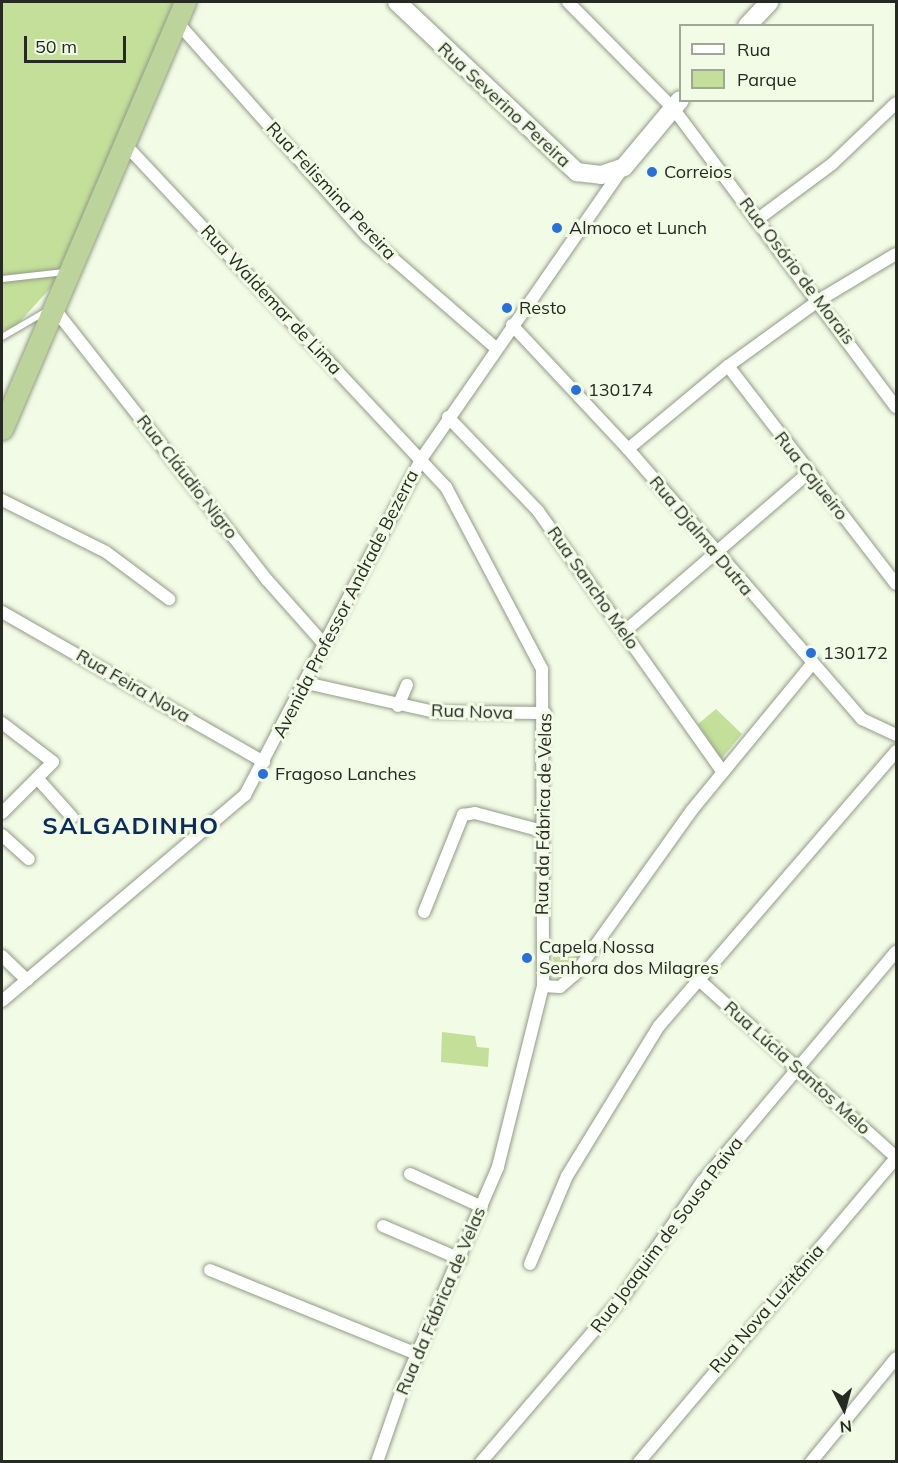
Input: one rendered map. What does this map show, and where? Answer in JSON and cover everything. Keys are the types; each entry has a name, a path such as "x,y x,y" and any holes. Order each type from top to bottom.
{"highway":[{"path":"2,426 121,141 185,2"}],"main road":[{"path":"749,24 768,2"},
{"name":"Rua Severino Pereira","path":"402,3 566,166 590,175 624,167"},
{"name":"Avenida Professor Andrade Bezerra","path":"624,167 677,104"}],"street":[{"name":"Rua Osório de Morais","path":"568,2 677,104 758,219 821,299 897,407"},
{"name":"Rua Felismina Pereira","path":"177,22 367,236 496,348"},
{"path":"758,219 832,164 895,108"},
{"name":"Rua Waldemar de Lima","path":"121,141 422,458"},
{"name":"Avenida Professor Andrade Bezerra","path":"2,1001 245,795 306,683 324,644 422,458 448,417 624,167"},
{"path":"628,449 728,366 821,299 897,254"},
{"name":"Rua Cláudio Nigro","path":"53,307 268,581 324,644"},
{"name":"Rua Djalma Dutra","path":"512,326 628,449 811,665 862,719 897,735"},
{"name":"Rua Cajueiro","path":"728,366 807,474 897,584"},
{"name":"Rua Sancho Melo","path":"448,417 538,511 723,772"},
{"name":"Rua da Fábrica de Velas","path":"377,1461 417,1354 498,1167 543,986 542,831 546,713 535,649 462,509 422,458"},
{"path":"624,632 716,555 807,474"},
{"path":"2,500 106,552 169,599"},
{"name":"Rua Feira Nova","path":"2,612 264,762"},
{"path":"543,986 567,984 723,772 811,665"},
{"name":"Rua Nova","path":"306,683 398,706 546,713"},
{"path":"398,706 407,684"},
{"path":"2,723 53,764 2,813"},
{"path":"530,1264 567,1176 659,1026 897,751"},
{"path":"38,778 72,817"},
{"path":"424,912 463,815 475,813 542,831"},
{"path":"2,835 29,859"},
{"name":"Rua Joaquim de Sousa Paiva","path":"481,1461 622,1298 702,1182 897,952"},
{"path":"2,956 27,980"},
{"name":"Rua Lúcia Santos Melo","path":"698,979 897,1157"},
{"name":"Rua Nova Luzitânia","path":"639,1461 897,1157"},
{"path":"410,1174 482,1207"},
{"path":"383,1226 460,1259"},
{"path":"210,1270 417,1354"},
{"path":"812,1461 897,1358"}],"lane":[{"path":"2,279 68,272"},
{"path":"2,337 53,307"}],"green space":[{"path":"2,2 174,2 63,274 16,326 2,331"},
{"path":"716,709 742,734 721,759 698,724"},
{"path":"580,956 574,972 556,977 553,957"},
{"path":"442,1032 475,1036 477,1047 489,1048 488,1067 441,1062"}],"place":[{"name":"Correios","path":"652,172"},
{"name":"Almoco et Lunch","path":"557,228"},
{"name":"Resto","path":"507,308"},
{"name":"130174","path":"576,390"},
{"name":"130172","path":"811,653"},
{"name":"Fragoso Lanches","path":"263,774"},
{"name":"Capela Nossa Senhora dos Milagres","path":"527,958"}],"district":[{"name":"SALGADINHO","path":"131,826"}]}
